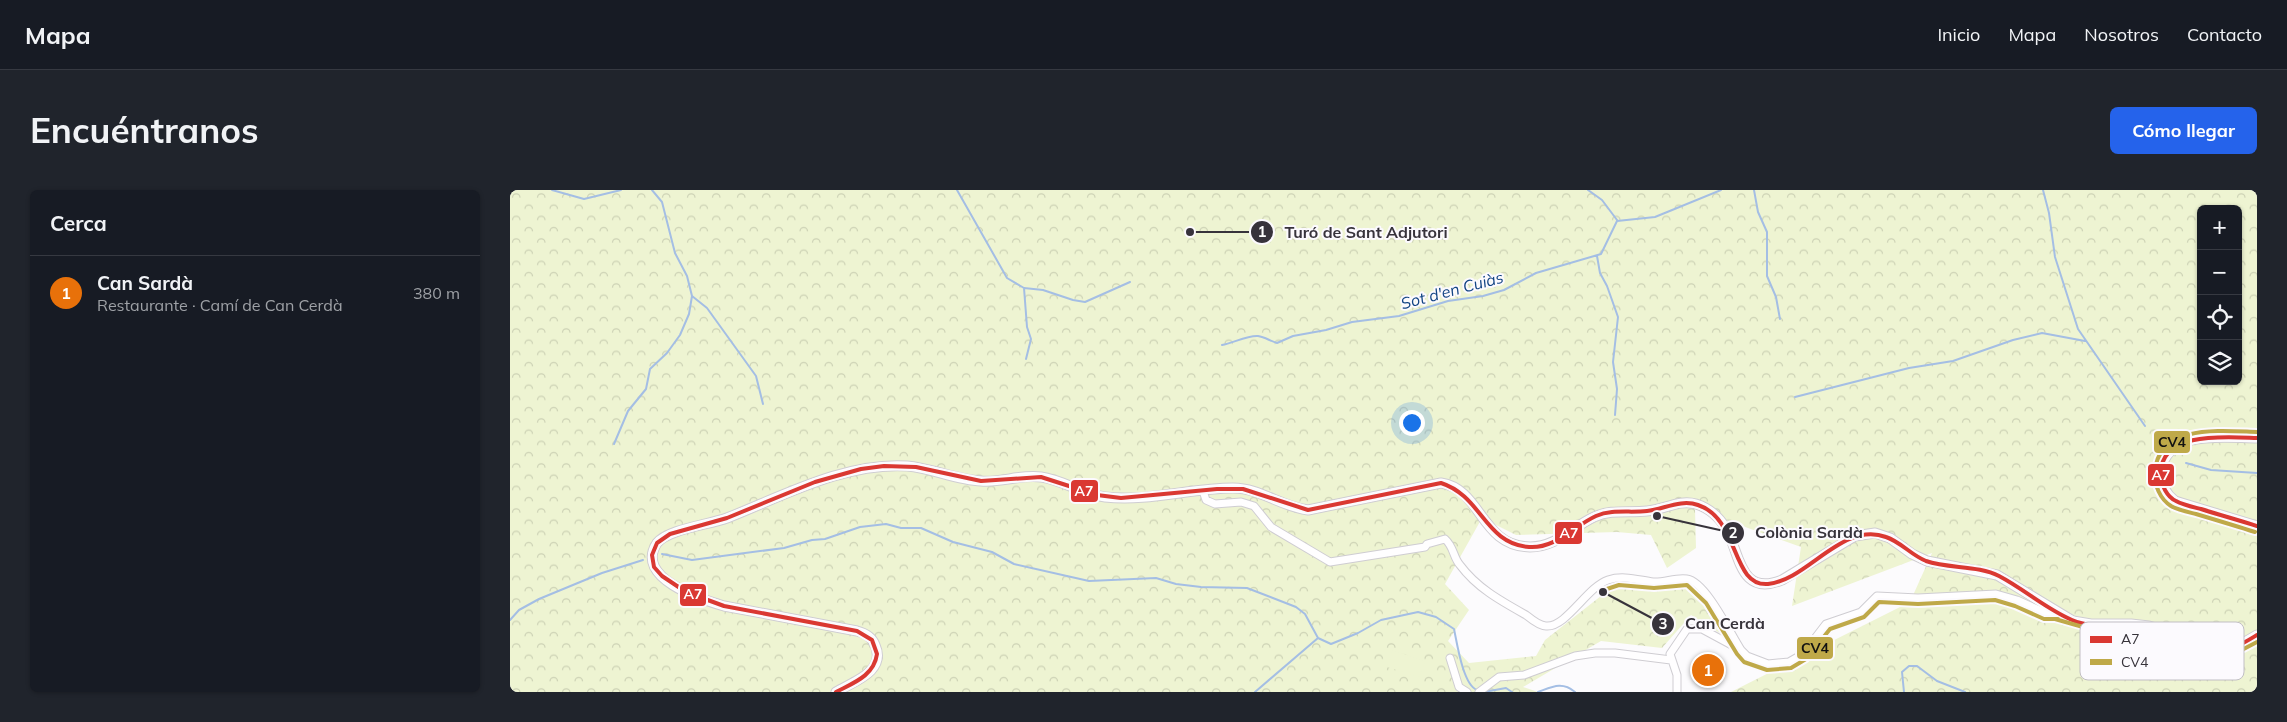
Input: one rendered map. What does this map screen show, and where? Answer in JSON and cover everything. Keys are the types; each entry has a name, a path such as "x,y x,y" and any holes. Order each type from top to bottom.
{"street":[{"path":"2257,438 2211,437 2182,442 2166,457 2161,477 2166,492 2179,503 2257,526"},
{"path":"836,692 864,678 874,667 877,650 870,637 857,631 724,606 707,601 664,579 657,573 652,560 656,543 663,537 726,518 834,477 891,467 915,467 974,481 1042,477 1084,492 1108,497 1140,497 1233,488 1248,489 1292,507 1308,510 1433,483 1446,483 1464,494 1500,538 1515,545 1528,547 1554,542 1601,514 1648,511 1690,503 1707,510 1721,521 1730,536 1740,566 1750,578 1759,582 1773,583 1782,580 1855,536 1875,533 1890,538 1927,561 1997,575 2058,613 2073,621 2080,622"},
{"path":"1203,491 1206,500 1212,503 1234,501 1254,506 1271,527 1330,562 1425,547 1427,544 1445,539 1452,548 1455,560 1492,597 1546,626 1558,624 1593,590 1607,580 1622,578 1655,582 1689,579 1696,582 1706,592 1741,650 1747,656 1768,664 1789,662 1803,654 1826,624 1861,612 1877,596 1918,598 1996,594 2017,600 2046,613 2058,613"},
{"path":"1677,692 1677,675 1670,654 1687,629 1702,629 1741,650"},
{"path":"2244,643 2257,635"},
{"path":"1479,692 1499,677 1524,674 1581,655 1615,653 1672,660"},
{"path":"1450,658 1459,687 1467,692"}],"green space":[{"path":"510,190 2257,190 2257,692 1731,692 1910,602 1932,553 1792,606 1801,547 1695,509 1696,548 1667,568 1651,535 1617,532 1516,535 1482,518 1445,584 1469,610 1448,641 1469,663 1536,656 1545,640 1606,592 1653,579 1702,588 1734,642 1691,615 1662,648 1601,641 1523,687 1538,692 510,692"},
{"path":"1392,650 1425,661 1420,677 1387,667"}],"waterway":[{"path":"552,190 584,199 621,190"},
{"path":"614,444 628,411 646,389 650,369 667,353 680,335 689,314 692,296 687,276 675,253 662,202 652,190"},
{"path":"957,190 1007,278 1024,288 1043,290 1085,302 1130,282"},
{"path":"1588,190 1602,200 1617,220"},
{"name":"Sot d'en Cuiàs","path":"1222,345 1254,336 1263,337 1277,343 1293,336 1326,330 1352,322 1399,316 1448,301 1483,296 1504,290 1536,273 1601,254 1617,221 1655,217 1721,190"},
{"path":"1754,190 1758,212 1767,232 1767,276 1776,297 1780,319"},
{"name":"Sot d'en Cuiàs","path":"2043,190 2049,213 2055,257 2078,329 2145,426"},
{"path":"1597,256 1600,273 1607,286 1618,317 1613,362 1617,389 1615,415"},
{"path":"1024,288 1027,327 1031,339 1026,359"},
{"path":"692,296 707,308 756,376 763,404"},
{"path":"1795,397 1909,368 1953,361 2013,340 2042,333 2085,341"},
{"path":"2186,463 2211,470 2257,473"},
{"path":"662,554 692,560 784,548 812,540 825,539 860,527 886,524 901,528 921,528 953,542 992,552 1014,564 1089,581 1156,578 1176,584 1201,587 1247,588 1296,607 1305,614 1318,638"},
{"path":"510,620 519,610 539,599 602,573 643,560"},
{"path":"1318,638 1331,644 1358,633 1381,620 1418,612 1436,617 1454,629 1464,672 1472,687 1477,690"},
{"path":"1255,692 1318,638"},
{"path":"1904,692 1902,672 1909,666 1917,666 1937,681 1965,692"},
{"path":"1538,692 1561,686 1575,692"},
{"path":"1484,692 1506,688 1512,692"}],"transit line":[{"name":"CV4","path":"2255,532 2171,506 2164,500 2159,491 2155,472 2159,456 2167,445 2180,438 2194,433 2211,431 2257,432"},
{"name":"A7","path":"2257,438 2213,437 2183,443 2171,450 2163,460 2161,475 2165,490 2176,501 2257,526"},
{"name":"A7","path":"836,692 856,682 872,668 877,654 872,640 857,631 724,606 686,592 662,576 654,567 652,555 657,543 670,534 727,518 815,482 861,469 884,466 916,467 981,481 1041,477 1097,495 1121,498 1217,489 1243,489 1308,510 1441,483 1455,489 1466,498 1502,538 1514,544 1538,547 1556,541 1588,520 1602,514 1647,511 1692,503 1712,513 1721,524 1747,575 1756,582 1768,584 1783,580 1797,573 1840,544 1855,537 1870,534 1891,539 1926,561 1982,570 1999,576 2053,610 2080,623"},
{"name":"CV4","path":"1601,591 1619,585 1654,588 1687,585 1706,603 1737,654 1744,662 1767,670 1791,668 1806,659 1830,629 1864,617 1879,602 1918,604 1995,600 2015,606 2044,619 2058,619"},
{"name":"CV4","path":"2055,619 2080,626"},
{"name":"A7","path":"2244,642 2257,635"},
{"name":"CV4","path":"2244,649 2257,642"}],"place":[{"name":"Turó de Sant Adjutori","path":"1190,232"},
{"name":"Colònia Sardà","path":"1657,516"},
{"name":"Can Cerdà","path":"1603,592"},
{"name":"Can Sardà","path":"1708,670"}]}
